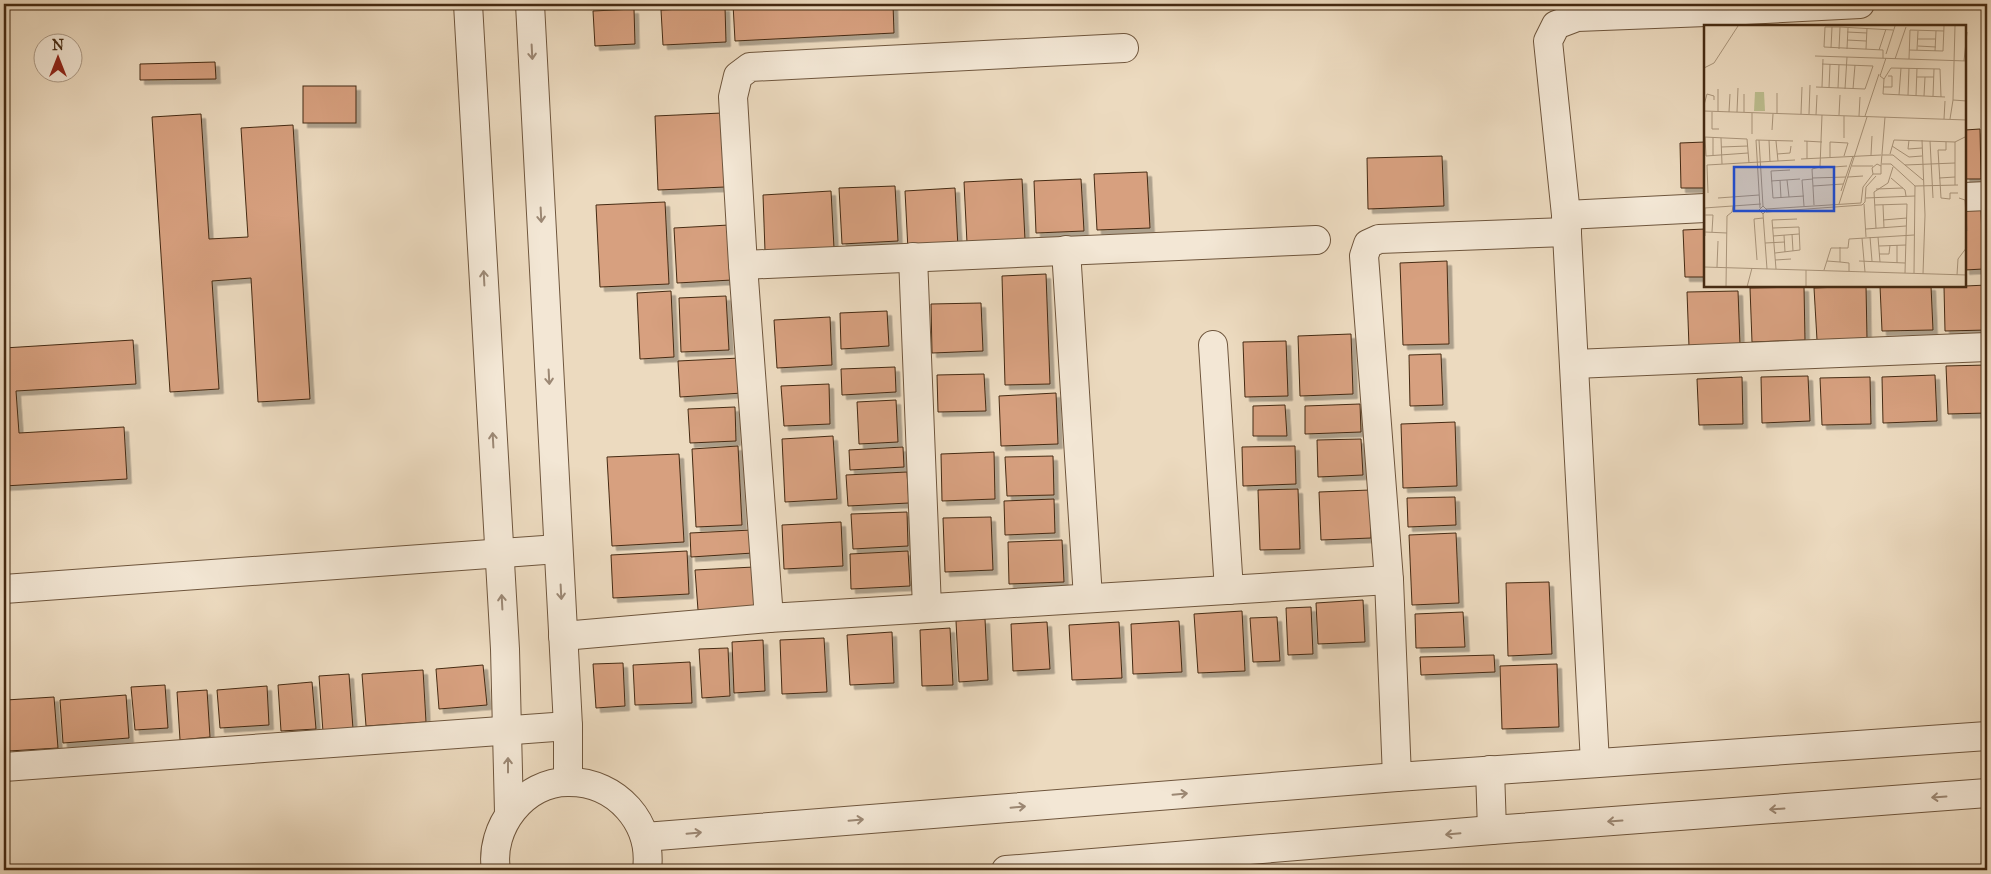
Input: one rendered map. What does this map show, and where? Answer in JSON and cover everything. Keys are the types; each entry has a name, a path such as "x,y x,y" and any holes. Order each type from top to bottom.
{"street":[{"path":"468,4 499,553 508,731 509,814"},
{"path":"530,4 568,726 568,782"},
{"path":"1595,763 1566,223 1548,41 1556,25 1577,17 1714,8 1860,4"},
{"path":"769,618 743,264 733,97 738,76 750,67 1124,48"},
{"path":"1966,197 1987,196"},
{"path":"1397,777 1389,580 1364,256 1368,244 1380,239 1566,223 1704,208"},
{"path":"743,264 1316,240"},
{"path":"1066,250 1088,598"},
{"path":"913,257 927,608"},
{"path":"1213,345 1229,590"},
{"path":"1574,364 1987,347"},
{"path":"4,589 558,549"},
{"path":"563,636 769,618 1389,580"},
{"path":"4,767 568,726"},
{"path":"645,837 1490,770 1987,736"},
{"path":"1490,770 1492,830"},
{"path":"496,870 494,859 498,836 509,814 525,797 546,786 568,782 593,785 616,796 634,814 645,837 648,859 647,870"},
{"path":"1006,870 1492,830 1987,793"}],"building":[{"path":"733,4 893,4 894,33 735,41"},
{"path":"725,7 726,42 663,45 661,10"},
{"path":"634,9 635,44 595,46 593,11"},
{"path":"215,62 216,79 140,80 140,64"},
{"path":"303,86 356,86 356,123 303,123"},
{"path":"722,113 725,187 658,190 655,116"},
{"path":"201,114 209,239 248,237 241,128 293,125 310,399 258,402 251,278 212,281 219,389 170,392 152,117"},
{"path":"1980,129 1981,179 1966,179 1966,130"},
{"path":"1704,142 1704,188 1681,188 1680,143"},
{"path":"1442,156 1444,206 1368,209 1367,158"},
{"path":"1147,172 1150,228 1097,230 1094,174"},
{"path":"1022,179 1025,240 967,243 964,182"},
{"path":"1081,179 1084,231 1036,233 1034,181"},
{"path":"895,186 898,241 842,244 839,188"},
{"path":"955,188 958,248 908,250 905,191"},
{"path":"831,191 834,248 765,251 763,195"},
{"path":"665,202 669,284 600,287 596,205"},
{"path":"1981,209 1983,269 1966,270 1966,210"},
{"path":"729,225 732,280 677,283 674,228"},
{"path":"1704,229 1704,277 1685,277 1683,230"},
{"path":"1447,261 1449,344 1403,345 1400,263"},
{"path":"1046,274 1050,384 1005,385 1002,276"},
{"path":"1987,285 1987,330 1945,331 1944,288 1966,288 1966,286"},
{"path":"1750,288 1804,288 1805,340 1752,342"},
{"path":"1814,288 1866,288 1867,338 1817,340"},
{"path":"1880,288 1931,288 1933,330 1882,331"},
{"path":"671,291 674,357 640,359 637,293"},
{"path":"1738,291 1740,345 1689,347 1687,292"},
{"path":"726,296 729,350 681,352 679,298"},
{"path":"981,303 983,351 932,353 931,304"},
{"path":"887,311 889,346 841,349 840,313"},
{"path":"830,317 832,365 777,368 774,320"},
{"path":"1351,334 1353,394 1300,396 1298,336"},
{"path":"133,340 136,384 16,391 19,433 124,427 127,479 4,486 4,348"},
{"path":"1286,341 1288,396 1245,397 1243,342"},
{"path":"1441,354 1443,405 1410,406 1409,355"},
{"path":"740,358 742,393 680,397 678,361"},
{"path":"1987,365 1987,413 1948,414 1946,366"},
{"path":"895,367 896,392 842,395 841,369"},
{"path":"984,374 986,411 938,412 937,375"},
{"path":"1935,375 1937,421 1883,423 1882,377"},
{"path":"1808,376 1810,421 1762,423 1761,377"},
{"path":"1742,377 1743,424 1699,425 1697,379"},
{"path":"1870,377 1871,424 1822,425 1820,378"},
{"path":"829,384 830,424 784,426 781,386"},
{"path":"1056,393 1058,444 1001,446 999,396"},
{"path":"896,400 898,442 859,444 857,402"},
{"path":"1360,404 1361,432 1305,434 1305,406"},
{"path":"1285,405 1287,436 1253,436 1253,406"},
{"path":"735,407 736,441 690,443 688,409"},
{"path":"1455,422 1457,486 1403,488 1401,424"},
{"path":"833,436 837,499 785,502 782,439"},
{"path":"1361,439 1363,475 1318,477 1317,440"},
{"path":"738,446 742,525 696,527 692,449"},
{"path":"1295,446 1296,484 1243,486 1242,447"},
{"path":"903,447 904,467 850,470 849,450"},
{"path":"994,452 995,499 942,501 941,454"},
{"path":"679,454 684,542 612,546 607,457"},
{"path":"1053,456 1054,495 1007,496 1005,457"},
{"path":"907,472 909,503 848,506 846,475"},
{"path":"1298,489 1300,549 1260,550 1258,490"},
{"path":"1370,490 1371,538 1321,540 1319,492"},
{"path":"1455,497 1456,525 1408,527 1407,498"},
{"path":"1054,499 1055,533 1005,535 1004,501"},
{"path":"907,512 908,546 853,549 851,514"},
{"path":"991,517 993,570 945,572 943,518"},
{"path":"841,522 843,566 784,569 782,525"},
{"path":"752,530 753,553 691,557 690,533"},
{"path":"1456,533 1459,603 1412,605 1409,535"},
{"path":"1062,540 1064,582 1009,584 1008,542"},
{"path":"687,551 689,594 613,598 611,555"},
{"path":"908,551 910,586 851,589 850,554"},
{"path":"754,567 756,607 698,610 695,570"},
{"path":"1549,582 1552,654 1508,656 1506,583"},
{"path":"1363,600 1365,642 1318,644 1316,603"},
{"path":"1311,607 1313,654 1288,655 1286,608"},
{"path":"1242,611 1245,671 1198,673 1194,614"},
{"path":"1463,612 1465,647 1416,648 1415,614"},
{"path":"1277,617 1280,661 1253,662 1250,618"},
{"path":"985,619 988,680 959,682 956,621"},
{"path":"1179,621 1182,672 1133,674 1131,624"},
{"path":"1047,622 1050,669 1013,671 1011,624"},
{"path":"1119,622 1122,678 1072,680 1069,625"},
{"path":"950,628 953,685 922,686 920,630"},
{"path":"892,632 894,683 850,685 847,635"},
{"path":"824,638 827,692 782,694 780,640"},
{"path":"763,640 765,691 734,693 732,642"},
{"path":"728,648 730,696 702,698 699,649"},
{"path":"1494,655 1495,672 1421,675 1420,657"},
{"path":"690,662 692,703 635,705 633,665"},
{"path":"623,663 625,706 596,708 593,664"},
{"path":"1557,664 1559,727 1502,729 1500,666"},
{"path":"483,665 487,705 439,709 436,669"},
{"path":"423,670 426,722 366,726 362,674"},
{"path":"349,674 353,729 323,732 319,676"},
{"path":"312,682 316,729 281,731 278,685"},
{"path":"165,685 168,728 135,730 131,687"},
{"path":"267,686 269,725 220,728 217,690"},
{"path":"207,690 210,737 180,740 177,692"},
{"path":"126,695 129,738 63,743 60,700"},
{"path":"54,697 58,748 9,751 6,700"}]}
